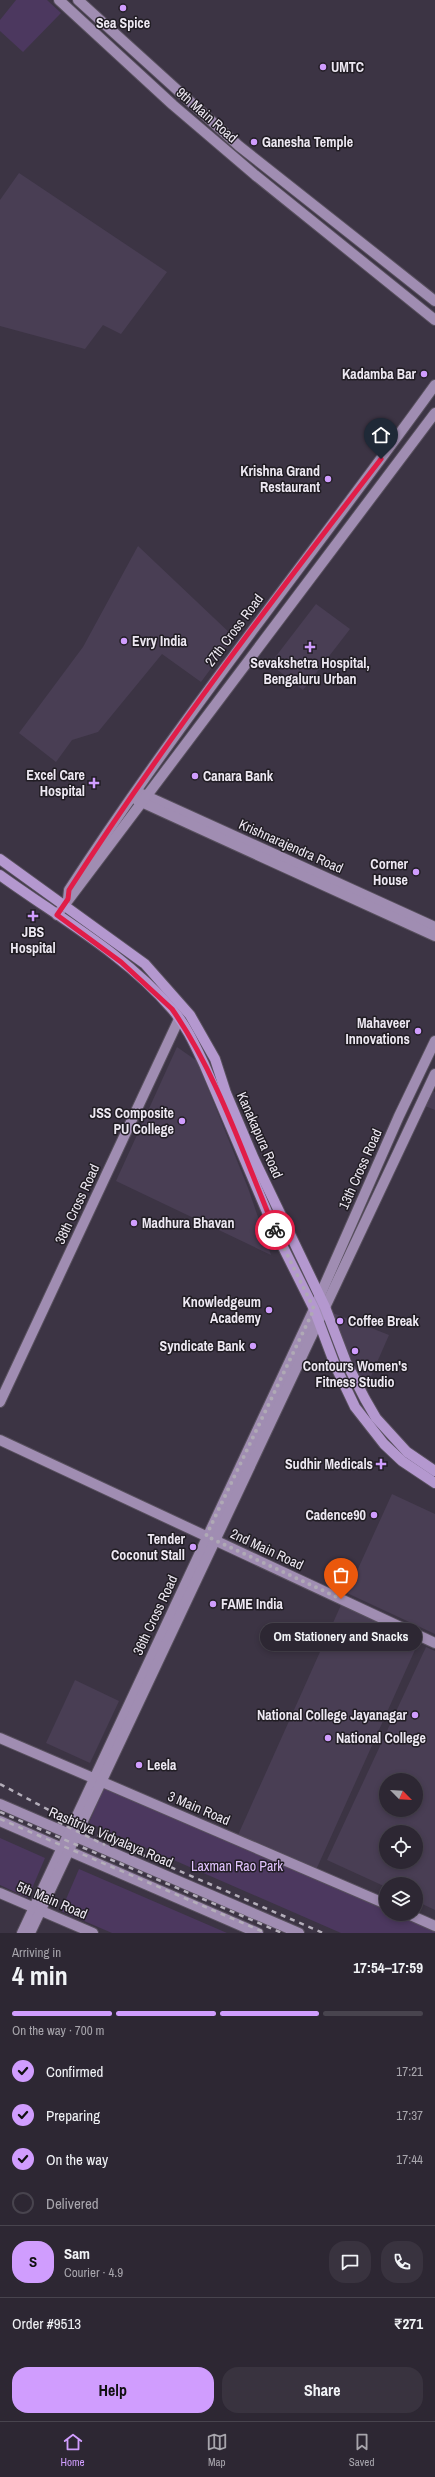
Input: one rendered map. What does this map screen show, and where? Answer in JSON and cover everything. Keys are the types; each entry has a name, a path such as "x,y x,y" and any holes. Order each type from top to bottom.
{"main road":[{"name":"9th Main Road","path":"59,0 173,104 255,176 435,320"},
{"name":"9th Main Road","path":"78,0 239,146 435,301"},
{"name":"27th Cross Road","path":"66,902 69,890 132,794 239,647 435,385"},
{"name":"27th Cross Road","path":"57,915 66,902 75,894 144,799 435,413"},
{"name":"Krishnarajendra Road","path":"132,794 435,927"},
{"name":"Krishnarajendra Road","path":"144,799 435,936"},
{"name":"Kanakapura Road","path":"0,859 66,902 145,964 190,1015 215,1059 226,1093 254,1160 325,1307 346,1362 376,1418 407,1452 435,1470"},
{"name":"Kanakapura Road","path":"0,875 121,962 172,1009 204,1064 276,1233 314,1309 335,1365 355,1407 384,1444 402,1461 435,1483"},
{"name":"38th Cross Road","path":"0,1402 179,1019"},
{"name":"13th Cross Road","path":"314,1309 399,1116 435,1041"},
{"name":"13th Cross Road","path":"319,1322 435,1074"},
{"name":"36th Cross Road","path":"98,1781 206,1536 314,1309"},
{"name":"36th Cross Road","path":"22,1933 37,1909 216,1541 319,1322"},
{"name":"2nd Main Road","path":"0,1440 435,1643"},
{"name":"3 Main Road","path":"0,1738 379,1901"},
{"name":"Rashtriya Vidyalaya Road","path":"0,1804 299,1933"},
{"name":"Rashtriya Vidyalaya Road","path":"0,1821 258,1933"},
{"name":"5th Main Road","path":"0,1893 93,1933"},
{"name":"36th Cross Road","path":"30,1933 37,1909"},
{"path":"423,1921 435,1926"}],"shaded area":[{"path":"19,173 167,272 121,334 103,325 85,349 0,326 0,200"},
{"path":"138,546 234,637 201,682 162,654 98,732 72,740 56,762 19,733 83,647"},
{"name":"Sevakshetra Hospital, Bengaluru Urban","path":"316,604 350,629 303,690 270,664"},
{"name":"JSS Composite PU College","path":"177,1047 197,1061 248,1188 271,1255 116,1181"},
{"path":"432,1091 435,1092 435,1110 425,1106"},
{"path":"333,1313 389,1335 365,1390 336,1324"},
{"path":"392,1494 435,1514 435,1634 347,1593"},
{"name":"National College","path":"341,1605 419,1641 316,1870 238,1835"},
{"name":"National College Jayanagar","path":"426,1647 435,1651 435,1910 423,1904 423,1877 379,1877 379,1884 327,1860"},
{"path":"75,1680 119,1701 90,1763 46,1743"}],"green space":[{"path":"16,0 47,0 61,13 23,52 0,31 0,20"},
{"name":"Laxman Rao Park","path":"104,1787 379,1907 379,1921 412,1921 435,1931 435,1933 341,1933 89,1823"},
{"path":"0,1838 45,1858 28,1898 0,1885"},
{"name":"Laxman Rao Park","path":"79,1869 227,1933 112,1933 61,1911"}],"railway":[{"path":"0,1784 94,1834 323,1933"},
{"path":"0,1812 282,1933"},
{"path":"0,1819 266,1933"},
{"path":"58,1822 105,1845"}],"way so far":[{"path":"275,1230 314,1309 206,1536 341,1599"}],"place":[{"name":"Sea Spice","path":"123,8"},
{"name":"UMTC","path":"323,67"},
{"name":"Ganesha Temple","path":"254,142"},
{"name":"Kadamba Bar","path":"424,374"},
{"name":"Krishna Grand Restaurant","path":"328,479"},
{"name":"Evry India","path":"124,641"},
{"name":"Sevakshetra Hospital, Bengaluru Urban","path":"310,647"},
{"name":"Canara Bank","path":"195,776"},
{"name":"Excel Care Hospital","path":"94,783"},
{"name":"Corner House","path":"416,872"},
{"name":"JBS Hospital","path":"33,916"},
{"name":"Mahaveer Innovations","path":"418,1031"},
{"name":"JSS Composite PU College","path":"182,1121"},
{"name":"Madhura Bhavan","path":"134,1223"},
{"name":"Knowledgeum Academy","path":"269,1310"},
{"name":"Coffee Break","path":"340,1321"},
{"name":"Syndicate Bank","path":"253,1346"},
{"name":"Contours Women's Fitness Studio","path":"355,1351"},
{"name":"Sudhir Medicals","path":"381,1464"},
{"name":"Cadence90","path":"374,1515"},
{"name":"Tender Coconut Stall","path":"193,1547"},
{"name":"Om Stationery and Snacks","path":"341,1599"},
{"name":"FAME India","path":"213,1604"},
{"name":"National College Jayanagar","path":"415,1715"},
{"name":"National College","path":"328,1738"},
{"name":"Leela","path":"139,1765"}],"route":[{"path":"275,1230 244,1159 225,1110 193,1040 179,1019 172,1009 134,973 57,915 68,899 69,890 125,804 214,680 381,459"}]}
